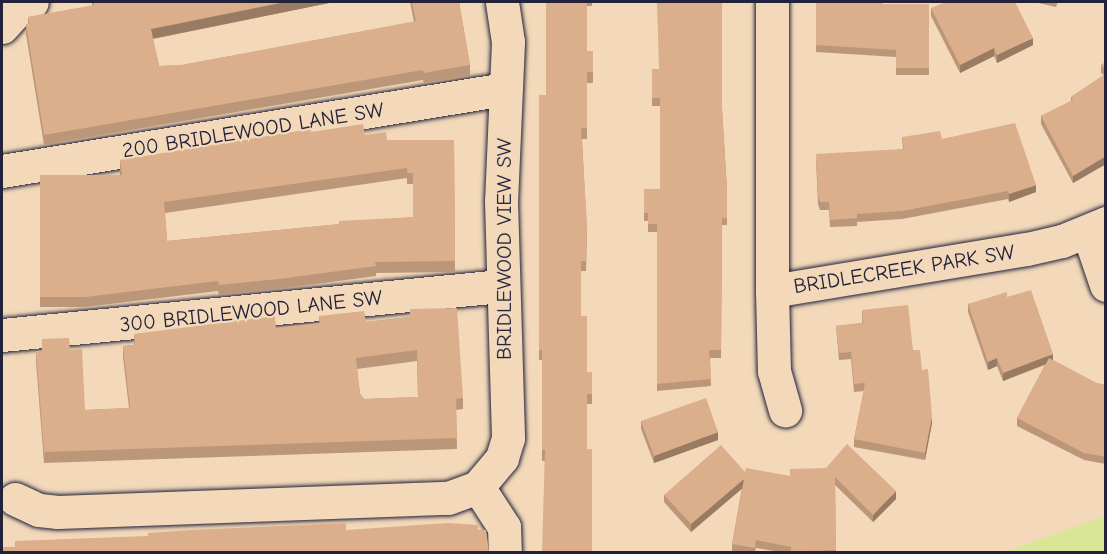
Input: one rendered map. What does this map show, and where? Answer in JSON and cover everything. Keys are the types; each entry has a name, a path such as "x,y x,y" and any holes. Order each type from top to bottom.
{"street":[{"name":"BRIDLEWOOD VIEW SW","path":"478,487 502,458 508,438 501,286 508,42 502,2"},
{"name":"BRIDLECREEK PARK SW","path":"772,2 772,291 1027,249 1097,227"},
{"name":"200 BRIDLEWOOD LANE SW","path":"2,171 506,89"},
{"path":"1097,227 1106,285"},
{"name":"300 BRIDLEWOOD LANE SW","path":"2,335 501,286"},
{"path":"772,291 774,371 785,410"},
{"path":"6,503 58,512 448,498 478,487 504,527 505,552"}],"green space":[{"path":"1105,516 1105,552 1005,552"}],"building":[{"path":"93,2 285,2 151,29 159,66 182,65 416,21 412,2 459,2 470,65 424,73 423,70 44,135 26,24 29,24 28,17 94,5"},
{"path":"546,2 587,2 587,51 593,51 593,72 587,72 587,128 581,128 587,224 586,261 581,261 581,316 587,316 587,372 592,372 592,394 587,394 587,449 592,449 592,552 542,552 545,450 542,450 542,350 539,350 539,95 546,95"},
{"path":"657,2 722,2 722,108 727,218 722,218 721,350 709,350 711,379 657,384 657,224 648,224 648,213 644,213 644,189 660,189 660,98 652,98 652,69 659,69"},
{"path":"816,2 929,4 929,68 896,68 896,50 816,45"},
{"path":"946,2 1015,2 1033,38 997,55 994,48 960,65 931,8"},
{"path":"1106,74 1106,156 1073,176 1041,116 1073,100 1071,97"},
{"path":"1015,123 1036,185 1009,194 1008,191 902,211 857,214 857,218 830,220 829,202 820,202 816,154 904,149 902,137 940,131 942,139"},
{"path":"363,124 365,135 386,132 387,140 454,140 455,261 375,262 376,266 279,279 219,285 218,281 85,297 40,297 40,175 122,175 120,160 311,129 311,132","holes":["407,168 407,173 413,173 413,217 339,221 339,224 167,241 164,202"]},
{"path":"1031,290 1053,354 1003,373 997,358 988,362 968,304 1007,292 1007,297"},
{"path":"908,305 913,350 920,350 922,370 928,369 932,416 925,453 854,439 865,383 854,384 851,352 839,353 836,326 863,323 862,310"},
{"path":"457,308 463,398 456,399 457,438 44,452 36,351 42,351 42,339 69,338 70,350 82,349 85,410 130,408 123,346 135,345 134,334 275,316 276,328 320,323 319,316 364,311 366,322 410,317 410,309","holes":["417,350 418,397 364,399 360,394 356,358"]},
{"path":"1049,358 1096,383 1106,385 1106,457 1084,453 1017,418"},
{"path":"706,398 718,432 654,456 641,421"},
{"path":"847,444 896,491 873,515 835,477 836,550 791,552 791,547 756,540 755,548 732,544 744,479 691,524 664,495 721,445 745,472 746,468 790,476 790,469 826,468"},
{"path":"346,523 346,530 448,523 478,525 478,530 486,530 489,552 3,552 3,547 15,547 15,541 148,536 148,533 191,530"}]}
